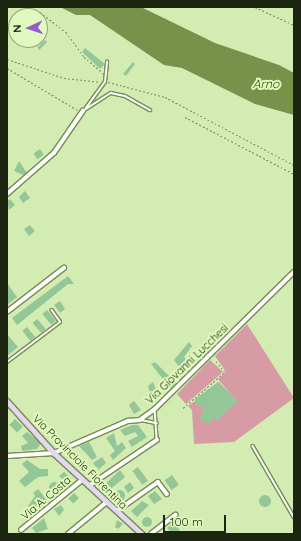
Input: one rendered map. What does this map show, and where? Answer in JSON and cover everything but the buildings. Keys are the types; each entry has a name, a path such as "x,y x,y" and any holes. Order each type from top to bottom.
{"main road":[{"name":"Via Provinciale Fiorentina","path":"7,401 54,453 142,534"}],"street":[{"path":"7,194 54,153 82,113"},
{"path":"7,312 64,268"},
{"name":"Via Giovanni Lucchesi","path":"7,456 54,453 128,421 140,420 156,409 294,272"},
{"path":"89,486 136,451 157,440"},
{"name":"Via A. Costa","path":"21,530 82,480"},
{"path":"117,511 158,482 167,494"},
{"path":"68,534 107,502"},
{"path":"151,534 175,515"}],"lane":[{"path":"82,113 105,82 104,75 107,62"},
{"path":"82,113 111,93 125,96 150,110"},
{"path":"7,362 60,322 52,311"},
{"path":"156,409 157,440"},
{"path":"140,420 157,423"},
{"path":"253,446 294,517"}],"path":[{"path":"255,7 294,25"},
{"path":"48,18 66,32 84,57 104,75"},
{"path":"7,59 64,78 105,82 165,97 294,165"},
{"path":"7,68 76,107 82,113"},
{"path":"185,116 294,174"},
{"path":"183,408 225,372 215,360"}],"shaded area":[{"path":"247,324 294,398 234,442 194,444 192,410 188,406 219,382 238,403 218,379 226,372 215,356"},
{"path":"210,360 223,372 186,404 177,394"}],"water":[{"name":"Arno","path":"60,7 141,7 215,43 279,65 294,73 294,115 255,104 182,68 164,65 90,15 76,15"}]}
